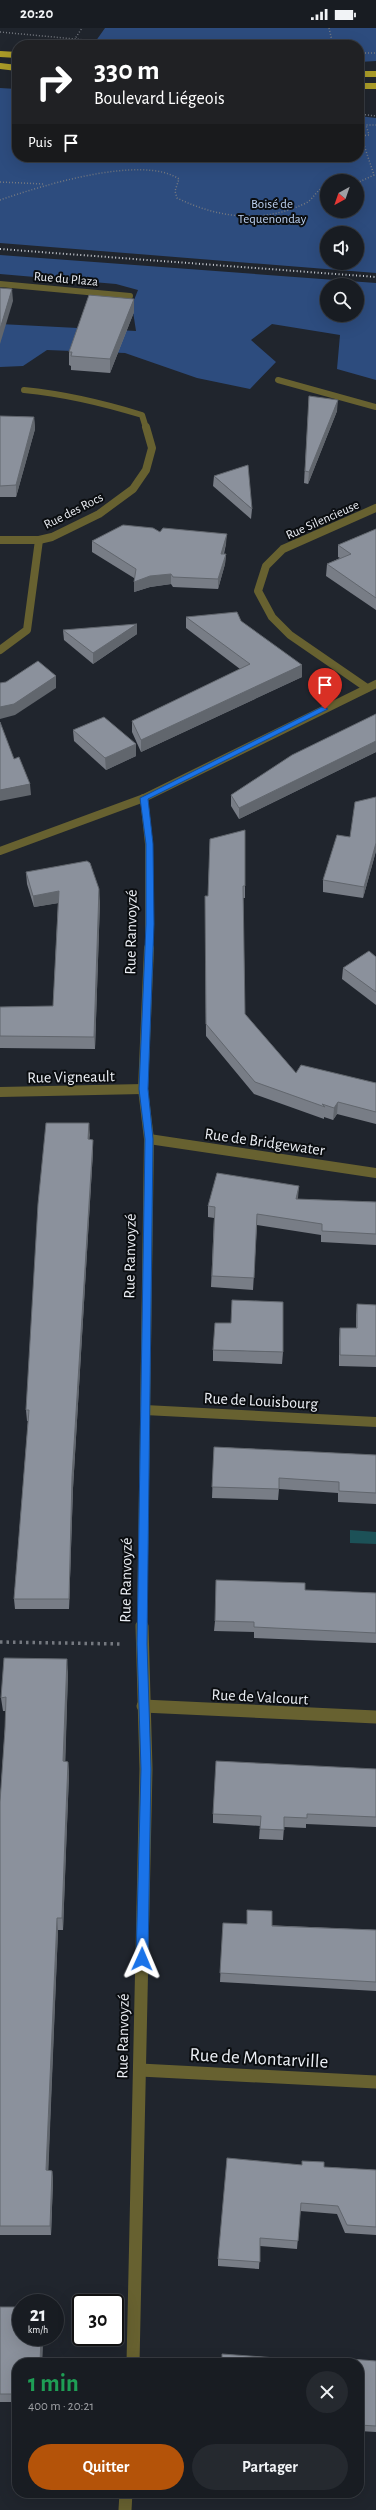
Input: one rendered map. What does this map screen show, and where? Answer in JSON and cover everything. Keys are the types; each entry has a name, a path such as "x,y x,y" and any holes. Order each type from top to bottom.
{"main road":[{"path":"0,54 12,55"},
{"path":"0,66 12,67"},
{"path":"364,74 376,74"},
{"path":"364,86 376,86"}],"street":[{"name":"Rue du Plaza","path":"0,284 130,296"},
{"path":"278,380 376,407"},
{"name":"Rue des Rocs","path":"0,650 27,630 39,540 52,537 99,514 133,489 146,470 152,448 142,414 101,401 48,391 24,390"},
{"name":"Rue Silencieuse","path":"367,688 290,635 272,617 258,591 266,566 283,549 376,508"},
{"path":"0,540 39,540"},
{"path":"0,851 144,798 376,684"},
{"name":"Rue Ranvoyzé","path":"133,2358 146,1769 142,1644 149,1139 144,1089 150,924 150,844 144,798"},
{"name":"Rue Vigneault","path":"0,1092 144,1089"},
{"name":"Rue de Bridgewater","path":"149,1139 376,1173"},
{"name":"Rue de Louisbourg","path":"145,1410 376,1422"},
{"name":"Rue de Valcourt","path":"143,1706 376,1717"},
{"name":"Rue de Montarville","path":"140,2070 376,2082"},
{"path":"125,2510 126,2498"}],"path":[{"path":"74,39 82,28"},
{"path":"329,28 332,40"},
{"path":"0,32 85,40"},
{"path":"364,53 376,53"},
{"path":"364,115 376,116"},
{"path":"364,136 369,135 366,125 376,125"},
{"path":"364,145 374,175 364,180"},
{"path":"0,200 47,184 134,169 156,170 170,173 178,179 175,191 177,198 188,204 224,216 246,218 274,214 309,202 316,192 320,190"},
{"path":"0,182 47,184"},
{"path":"0,1642 142,1644"}],"green space":[{"path":"105,28 376,28 376,61 364,62 364,40 97,40"},
{"name":"Boisé de Tequenonday","path":"0,88 12,89 12,162 364,162 364,117 376,118 376,273 338,270 364,270 364,226 320,226 320,269 0,243"},
{"path":"0,255 320,279 320,322 364,322 364,282 376,283 376,380 337,369 340,335 272,324 251,340 276,362 250,389 197,378 125,353 47,350 23,366 0,367 0,324 136,331 132,305 138,290 116,284 0,274"}],"shaded area":[{"path":"350,1530 376,1532 376,1544 350,1543"}],"building":[{"path":"0,288 12,289 0,329"},
{"path":"89,295 134,299 110,359 71,356 72,352 69,352"},
{"path":"309,396 338,400 309,472 305,471"},
{"path":"0,416 34,417 16,485 0,486"},
{"path":"248,465 252,509 214,476"},
{"path":"123,525 153,528 160,532 163,528 227,534 221,554 226,554 218,579 173,577 171,574 150,576 134,582 136,569 92,541"},
{"path":"376,529 376,598 327,564 351,554 338,545"},
{"path":"237,612 241,621 302,665 141,740 132,721 250,664 186,617"},
{"path":"137,624 93,653 63,630"},
{"path":"38,661 56,676 14,704 0,707 0,683 6,682"},
{"path":"376,714 376,741 239,808 231,795 292,755"},
{"path":"104,717 136,744 105,758 73,730"},
{"path":"0,722 14,759 19,757 30,784 0,790"},
{"path":"376,797 376,843 364,887 323,880 337,835 350,837 355,802"},
{"path":"245,830 245,886 243,886 245,1014 296,1073 301,1065 376,1083 376,1112 338,1102 334,1108 322,1104 325,1107 255,1082 206,1024 205,896 208,896 210,839"},
{"path":"87,861 90,863 99,889 94,1037 0,1036 0,1007 53,1006 59,891 33,896 26,872"},
{"path":"369,951 376,957 376,992 343,968"},
{"path":"46,1123 89,1123 88,1139 93,1140 72,1477 69,1599 14,1599 29,1410 26,1410 38,1204"},
{"path":"217,1173 299,1186 296,1199 376,1202 376,1234 322,1231 322,1224 257,1214 254,1278 212,1276 215,1207 208,1206"},
{"path":"232,1300 283,1302 283,1352 213,1350 215,1323 231,1323"},
{"path":"357,1304 376,1305 376,1356 340,1355 340,1328 357,1328"},
{"path":"214,1447 376,1455 376,1493 339,1491 339,1482 279,1478 279,1489 212,1487"},
{"path":"216,1580 305,1583 305,1590 376,1593 376,1633 254,1627 254,1622 215,1621"},
{"path":"4,1658 67,1659 63,1761 68,1762 62,1918 57,1918 46,2170 52,2171 50,2226 0,2226 0,1802 6,1697 1,1698"},
{"path":"216,1761 376,1769 376,1817 307,1814 307,1818 284,1817 284,1830 260,1829 261,1816 213,1814"},
{"path":"247,1910 272,1911 272,1926 376,1930 376,1982 220,1973 223,1923 247,1924"},
{"path":"227,2158 302,2165 302,2161 324,2162 324,2167 376,2170 376,2227 347,2225 338,2206 301,2203 298,2241 260,2238 260,2262 218,2259"},
{"path":"0,2307 12,2307 12,2346 41,2346 40,2358 12,2358 12,2394 0,2394"},
{"path":"222,2354 277,2358 222,2358"},
{"path":"364,2360 376,2361 376,2426 364,2425"}],"railway":[{"path":"0,249 376,277"}],"route":[{"path":"142,1959 146,1769 142,1644 149,1139 144,1089 150,924 150,844 144,798 325,709"}]}
